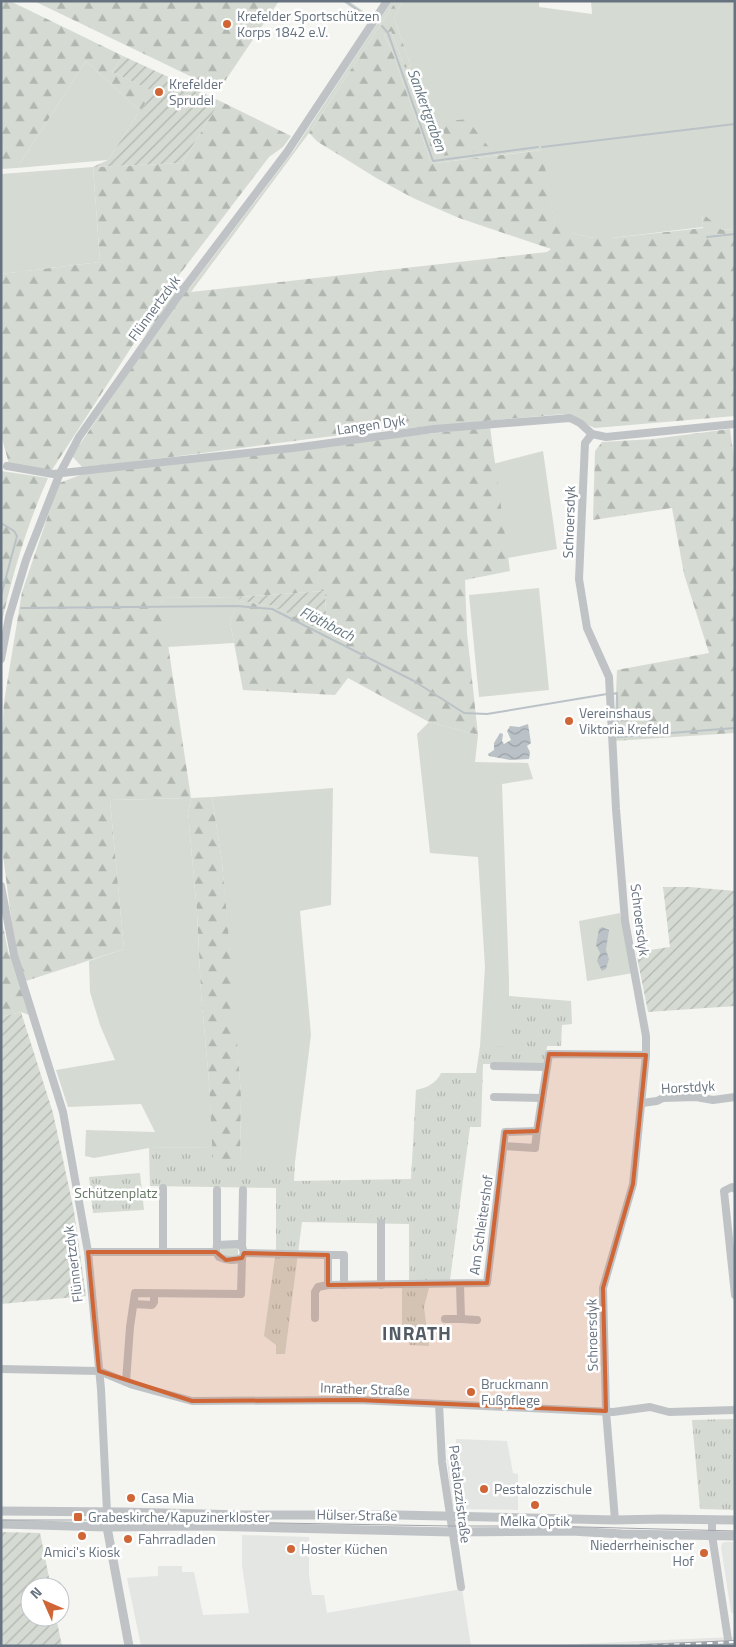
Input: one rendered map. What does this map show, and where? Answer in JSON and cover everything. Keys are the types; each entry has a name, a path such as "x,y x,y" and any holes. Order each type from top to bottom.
{"street":[{"name":"Flünnertzdyk","path":"1,659 9,617 26,560 60,473 79,437 179,295 287,152 387,1"},
{"name":"Langen Dyk","path":"7,466 53,474 273,451 454,427 570,418 580,423 592,434"},
{"path":"592,434 606,437 735,424"},
{"name":"Schroersdyk","path":"592,434 585,443 579,579 587,628 609,677 616,809 625,920 646,1036 642,1103 633,1184 608,1265 603,1288 606,1411"},
{"name":"Flünnertzdyk","path":"1,886 14,955 62,1112 88,1252 100,1371 107,1527 129,1646"},
{"path":"537,1131 505,1132 504,1146 535,1148 549,1054 646,1055"},
{"path":"494,1066 546,1067"},
{"path":"494,1097 542,1098"},
{"name":"Horstdyk","path":"642,1103 657,1101 663,1098 696,1097 713,1100 735,1097"},
{"name":"Am Schleitershof","path":"328,1285 486,1283 504,1146"},
{"path":"162,1252 163,1188"},
{"path":"734,1188 724,1191 732,1251 735,1295"},
{"path":"217,1190 216,1248 219,1257 226,1260 243,1253 344,1255 344,1285"},
{"path":"126,1382 130,1327 135,1293 241,1294 243,1190"},
{"path":"381,1223 381,1285"},
{"path":"88,1252 162,1252 216,1248 236,1244 243,1253"},
{"path":"315,1318 316,1292 318,1287 328,1285 328,1255"},
{"name":"Am Schleitershof","path":"460,1284 461,1319"},
{"path":"445,1319 477,1320"},
{"name":"Inrather Straße","path":"1,1369 100,1371 126,1382 192,1401 358,1400 606,1411 650,1408 669,1412 735,1410"},
{"name":"Pestalozzistraße","path":"439,1404 442,1462 461,1587"},
{"path":"606,1411 615,1520"},
{"name":"Hülser Straße","path":"1,1512 735,1520"},
{"path":"712,1520 712,1535 729,1646"},
{"name":"Hülser Straße","path":"1,1524 107,1527 201,1526 452,1532 571,1531 735,1536"}],"highlighted area":[{"path":"549,1054 646,1055 633,1184 603,1288 606,1411 358,1400 192,1401 99,1371 88,1252 216,1252 226,1260 242,1258 244,1253 328,1255 328,1285 487,1283 505,1132 537,1131"}],"shaded area":[{"name":"Pestalozzischule","path":"456,1439 507,1441 513,1473 518,1474 518,1510 456,1509 452,1505 447,1459 456,1458"},
{"path":"242,1535 309,1537 309,1575 312,1595 324,1595 327,1613 462,1589 471,1646 141,1646 127,1578 158,1576 158,1566 182,1566 182,1572 194,1572 203,1615 249,1613 242,1565"},
{"path":"735,1542 735,1615 731,1612 721,1547 722,1543"},
{"path":"735,1637 735,1646 535,1646 642,1641"}],"green space":[{"path":"1,1 10,1 123,56 112,72 154,91 140,111 86,61 17,168 1,169"},
{"path":"34,1 279,1 219,90"},
{"path":"342,1 349,1 370,16 368,19"},
{"path":"392,1 396,1 309,133 191,292 189,289 294,150"},
{"path":"396,1 403,1 394,18 411,66 405,68 391,31 384,35 392,51 431,162 542,150 555,225 576,234 594,238 611,238 703,228 702,213 722,230 735,229 735,416 595,428 564,414 357,433 82,467 72,456 124,379 169,289 52,470 9,464 1,435 1,274 100,262 93,167 182,163 220,101 291,136 283,147 269,157 173,283 189,289 191,292 547,252 551,249 459,218 413,198 318,142 309,133"},
{"path":"403,1 539,1 539,7 592,14 591,1 735,1 735,229 722,230 702,214 703,227 611,238 594,238 555,226 541,150 431,162 392,51 384,35 391,31 405,68 411,66 394,18"},
{"path":"123,56 220,101 182,163 93,167 108,160 153,91 112,72"},
{"path":"86,61 140,111 108,160 17,168"},
{"path":"467,119 491,150 434,157 423,124"},
{"path":"93,167 100,262 1,274 1,174"},
{"path":"490,427 510,571 465,580 467,633 478,735 429,722 348,678 335,695 243,690 230,622 238,601 274,606 327,633 325,591 240,597 161,598 191,798 110,800 124,949 23,982 16,956 1,840 1,755 4,702 22,592 59,483 83,474 158,464"},
{"path":"730,429 735,465 735,733 614,741 617,670 709,653 684,574 672,508 593,520 595,451 602,442 653,439"},
{"path":"543,451 557,549 502,559 489,465"},
{"path":"1,471 48,478 21,550 1,626"},
{"path":"539,588 549,690 479,697 469,595"},
{"path":"325,591 327,634 274,606 238,601 240,597"},
{"path":"240,597 230,622 234,643 167,647 161,598"},
{"path":"429,722 478,735 475,762 528,763 533,779 502,784 509,980 509,1046 480,1046 485,967 478,857 430,853 417,734"},
{"path":"333,788 331,905 300,911 311,1035 295,1162 240,1162 241,1096 222,862 212,797"},
{"path":"212,797 222,862 241,1096 240,1162 213,1162 197,912 188,813 191,798"},
{"path":"191,798 188,813 197,912 213,1147 149,1148 94,1158 85,1156 86,1130 155,1132 141,1104 68,1107 56,1070 115,1060 100,1025 90,992 89,961 124,949 110,800"},
{"path":"663,887 735,891 735,1006 648,1012 636,952 670,947"},
{"path":"620,913 633,973 587,981 579,921"},
{"path":"1,917 9,955 14,955 29,1015 21,1012 1,1017"},
{"path":"509,996 571,1001 572,1024 562,1025 561,1046 547,1046 545,1064 483,1064 481,1127 470,1127 450,1280 429,1288 424,1307 429,1346 409,1345 410,1329 402,1328 402,1289 409,1280 409,1224 302,1222 285,1354 276,1354 276,1345 264,1336 276,1250 276,1188 150,1186 149,1148 213,1147 213,1162 295,1162 294,1181 411,1179 416,1090 424,1088 437,1080 441,1073 476,1073 480,1046 509,1046"},
{"path":"21,1012 53,1113 74,1211 86,1296 1,1304 1,1017"},
{"name":"Schützenplatz","path":"140,1173 144,1210 93,1213 89,1177"},
{"path":"221,1247 238,1248 238,1258 220,1257"},
{"path":"735,1419 735,1510 700,1509 692,1420"},
{"path":"1,1532 40,1533 49,1577 20,1577 20,1627 58,1627 62,1646 1,1646"}],"water":[{"path":"528,724 531,743 527,746 530,752 529,759 510,760 489,756 488,754 494,750 494,743 500,733 503,734 502,741 504,744 511,740 507,731 510,726 519,727"},
{"path":"602,927 609,930 606,950 609,959 606,969 602,971 597,961 600,953 596,945 599,929"}],"waterway":[{"name":"Sankertgraben","path":"345,1 368,17"},
{"name":"Sankertgraben","path":"382,26 388,33 433,161 538,147"},
{"name":"Sankertgraben","path":"542,147 735,124"},
{"path":"707,237 735,234"},
{"name":"Flöthbach","path":"1,523 14,531 17,536 1,596"},
{"name":"Flöthbach","path":"21,608 237,606 272,609 414,681 464,713 487,714 607,694"},
{"name":"Flöthbach","path":"613,694 617,693 618,737 735,728"}],"tram line":[{"path":"1,1520 545,1526 735,1531"}],"railway":[{"path":"641,1646 735,1642"}],"place":[{"name":"Krefelder Sportschützen Korps 1842 e.V.","path":"227,24"},
{"name":"Krefelder Sprudel","path":"159,92"},
{"name":"Vereinshaus Viktoria Krefeld","path":"569,721"},
{"name":"Bruckmann Fußpflege","path":"471,1392"},
{"name":"Pestalozzischule","path":"484,1489"},
{"name":"Casa Mia","path":"131,1498"},
{"name":"Melka Optik","path":"535,1505"},
{"name":"Grabeskirche/Kapuzinerkloster","path":"78,1517"},
{"name":"Amici's Kiosk","path":"82,1536"},
{"name":"Fahrradladen","path":"128,1539"},
{"name":"Hoster Küchen","path":"291,1549"},
{"name":"Niederrheinischer Hof","path":"704,1553"}],"district":[{"name":"INRATH","path":"417,1333"}]}
